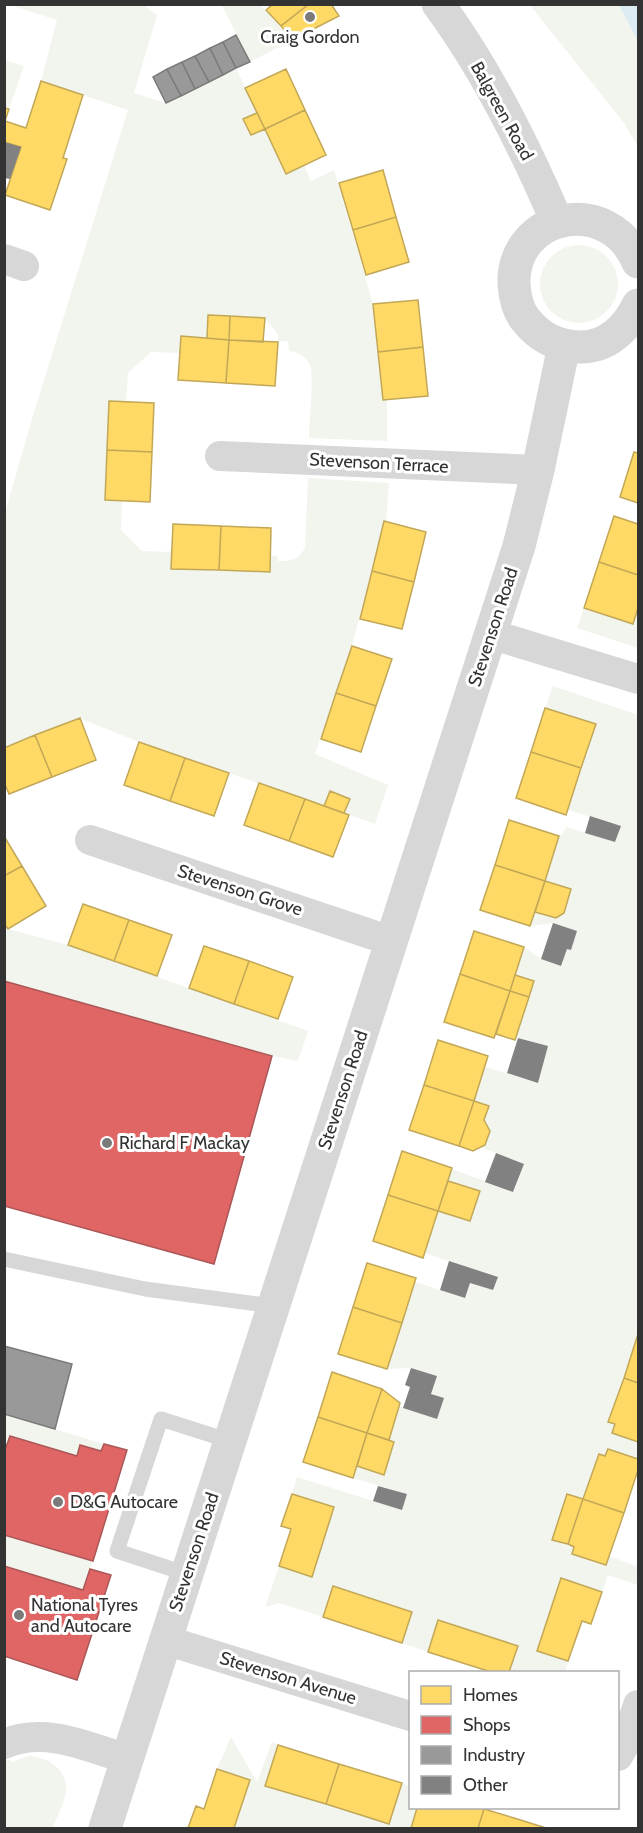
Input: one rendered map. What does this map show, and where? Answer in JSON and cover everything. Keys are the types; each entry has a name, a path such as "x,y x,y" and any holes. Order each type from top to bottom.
{"street":[{"name":"Balgreen Road","path":"438,4 478,65 513,127 539,179 556,222"},
{"path":"639,262 634,250 623,236 608,226 591,220 574,218 556,222 540,231 527,243 518,260 514,278 515,296 521,313 532,328 547,339 564,346 583,347 602,343 618,333 631,320 639,305"},
{"name":"Stevenson Road","path":"105,1828 519,546 538,470 564,346"},
{"name":"Stevenson Terrace","path":"220,456 538,470"},
{"path":"490,634 639,679"},
{"name":"Stevenson Grove","path":"90,840 391,941"},
{"name":"Stevenson Avenue","path":"165,1640 409,1715"},
{"path":"619,1754 639,1705"},
{"path":"4,1744 24,1737 38,1736 80,1744 127,1759"}],"lane":[{"path":"4,1259 145,1289 273,1306"},
{"path":"187,1574 117,1551 161,1419 230,1441"}],"shaded area":[{"path":"10,5 144,5 157,15 134,93 166,103 236,68 257,113 244,119 251,135 265,129 304,165 311,181 334,170 373,304 383,400 387,400 387,441 309,438 312,378 307,360 300,354 289,351 288,341 278,342 278,334 265,318 209,315 207,338 181,336 180,353 151,352 128,373 126,402 109,402 105,500 122,501 121,530 142,551 171,552 171,569 270,572 271,556 277,556 278,561 287,561 300,555 305,548 308,478 389,483 386,522 384,521 352,646 315,754 388,785 375,824 344,813 349,799 330,792 324,806 139,742 79,718 5,748 4,516 128,110 41,81 57,20"},
{"path":"222,5 260,5 292,40 250,62"},
{"path":"530,5 638,5 638,147 624,123"},
{"path":"619,5 638,5 638,41"},
{"path":"5,60 24,66 9,109 5,108"},
{"path":"579,245 594,248 611,262 618,284 615,299 601,316 579,323 564,320 547,306 540,284 543,269 557,252"},
{"path":"584,608 633,624 638,608 638,648 577,628"},
{"path":"553,686 638,715 638,1334 608,1421 615,1424 613,1433 638,1442 638,1459 608,1449 605,1456 599,1454 583,1499 567,1494 552,1539 574,1547 572,1554 606,1565 609,1556 638,1567 638,1585 608,1575 602,1592 561,1579 537,1650 568,1661 565,1671 509,1671 518,1646 438,1621 428,1652 402,1643 412,1611 334,1586 323,1617 279,1603 265,1607 279,1566 312,1577 334,1508 292,1494 297,1477 373,1501 407,1494 353,1478 357,1466 384,1475 394,1442 389,1440 399,1406 437,1419 443,1398 431,1394 437,1376 411,1368 387,1369 415,1282 465,1298 470,1283 493,1290 498,1278 425,1253 438,1211 470,1221 480,1191 448,1181 452,1169 514,1192 524,1164 480,1147 485,1145 490,1131 484,1120 489,1106 474,1101 485,1067 538,1082 548,1046 516,1037 534,981 515,975 524,947 541,959 561,966 567,949 571,950 577,932 553,923 530,926 535,912 556,918 564,913 571,889 545,881 559,836 563,834 566,827 615,842 621,826 568,810 596,725 545,708"},
{"path":"4,923 8,929 68,945 308,1031 298,1061 272,1056 5,981"},
{"path":"5,1414 104,1444 101,1451 80,1445 77,1456 10,1436 5,1453"},
{"path":"4,1535 93,1561 83,1590 5,1566"},
{"path":"231,1737 257,1782 272,1742 278,1745 266,1786 388,1824 402,1783 409,1786 409,1809 417,1809 411,1828 234,1828 250,1780 217,1769"},
{"path":"29,1756 44,1759 60,1771 66,1784 64,1801 52,1828 5,1828 5,1761 8,1759 12,1762"}],"building: Homes":[{"path":"273,4 309,4 281,26 266,10"},
{"path":"309,4 331,4 339,16 292,40 281,26"},
{"path":"286,69 305,110 265,129 245,88"},
{"path":"41,81 83,95 63,158 67,159 50,210 5,195 21,147 4,142 4,108 9,109 5,121 26,128"},
{"path":"305,110 326,155 286,174 265,129"},
{"path":"257,113 265,129 251,135 243,119"},
{"path":"383,170 396,217 353,230 339,183"},
{"path":"396,217 409,262 366,275 353,230"},
{"path":"418,300 423,347 378,352 373,304"},
{"path":"208,315 230,316 229,340 207,338"},
{"path":"230,316 265,318 263,342 229,340"},
{"path":"181,336 229,340 226,383 178,380"},
{"path":"229,340 278,342 275,386 226,383"},
{"path":"423,347 428,396 383,400 378,352"},
{"path":"109,401 154,403 152,452 107,450"},
{"path":"107,450 152,452 150,502 105,500"},
{"path":"634,452 638,453 638,503 620,497"},
{"path":"614,516 638,524 638,575 599,562"},
{"path":"384,521 426,532 414,582 372,571"},
{"path":"173,524 221,526 219,570 171,569"},
{"path":"221,526 271,528 270,572 219,570"},
{"path":"599,562 638,575 638,608 633,624 584,608"},
{"path":"372,571 414,582 402,629 360,619"},
{"path":"352,646 392,659 376,706 336,693"},
{"path":"336,693 376,706 361,752 321,739"},
{"path":"545,708 596,724 581,768 531,752"},
{"path":"80,718 96,760 52,777 35,735"},
{"path":"35,735 52,777 9,794 4,782 4,748"},
{"path":"139,742 185,758 170,801 124,785"},
{"path":"531,752 581,768 566,815 516,798"},
{"path":"185,758 229,773 214,816 170,801"},
{"path":"259,783 305,799 289,841 244,825"},
{"path":"330,791 350,799 344,813 324,806"},
{"path":"305,799 349,815 333,857 289,841"},
{"path":"509,820 559,836 545,881 495,865"},
{"path":"4,836 22,866 4,876"},
{"path":"495,865 545,881 530,926 480,910"},
{"path":"22,866 46,906 8,929 4,923 4,876"},
{"path":"545,881 571,889 564,913 556,918 535,912"},
{"path":"83,904 129,920 114,961 68,945"},
{"path":"129,920 172,935 157,976 114,961"},
{"path":"474,931 524,947 510,991 460,974"},
{"path":"204,946 249,961 234,1004 189,988"},
{"path":"249,961 293,977 278,1019 234,1004"},
{"path":"460,974 510,991 494,1038 444,1022"},
{"path":"515,975 534,981 529,997 510,991"},
{"path":"510,991 529,997 515,1040 496,1034"},
{"path":"438,1040 488,1056 474,1101 424,1085"},
{"path":"424,1085 474,1101 459,1146 409,1130"},
{"path":"474,1101 489,1106 484,1120 490,1131 485,1145 473,1151 459,1146"},
{"path":"402,1151 452,1168 438,1211 388,1195"},
{"path":"448,1181 480,1191 470,1221 438,1211"},
{"path":"388,1195 438,1211 423,1258 373,1241"},
{"path":"367,1263 416,1278 402,1323 353,1307"},
{"path":"353,1307 402,1323 387,1369 338,1354"},
{"path":"638,1334 638,1383 624,1378"},
{"path":"332,1372 382,1389 367,1433 318,1417"},
{"path":"624,1378 638,1383 638,1442 612,1433 615,1424 608,1422"},
{"path":"382,1389 400,1403 389,1440 367,1433"},
{"path":"318,1417 367,1433 353,1478 303,1462"},
{"path":"367,1433 394,1442 384,1475 357,1466"},
{"path":"608,1449 638,1459 638,1470 624,1513 583,1499 599,1454 605,1456"},
{"path":"292,1494 334,1507 312,1577 279,1566 291,1529 281,1526"},
{"path":"567,1494 583,1499 568,1544 552,1540"},
{"path":"583,1499 624,1513 606,1565 572,1554 574,1547 568,1544"},
{"path":"561,1578 602,1592 591,1624 582,1621 568,1661 537,1651"},
{"path":"333,1586 412,1612 402,1643 323,1617"},
{"path":"438,1620 518,1646 509,1671 488,1671 428,1652"},
{"path":"278,1745 339,1764 326,1804 265,1786"},
{"path":"339,1764 402,1783 389,1824 326,1804"},
{"path":"217,1769 250,1780 234,1828 188,1828 196,1806 204,1809"},
{"path":"417,1809 484,1809 478,1828 411,1828"},
{"path":"484,1809 514,1818 546,1828 478,1828"}],"building: Shops":[{"path":"4,981 272,1056 214,1264 4,1206"},
{"path":"10,1436 77,1456 80,1445 101,1451 104,1444 127,1450 93,1561 4,1535 4,1453"},
{"path":"4,1566 83,1590 90,1569 111,1575 77,1680 4,1656"}],"building: Industry":[{"path":"236,35 250,62 236,68 223,42"},
{"path":"223,42 236,68 223,75 210,48"},
{"path":"210,48 223,75 209,82 195,56"},
{"path":"195,56 209,82 195,89 182,62"},
{"path":"182,62 195,89 181,96 167,69"},
{"path":"167,69 181,96 166,103 153,77"},
{"path":"4,1346 72,1364 55,1429 4,1414"}],"building: Other":[{"path":"4,142 21,147 10,179 4,178"},
{"path":"590,816 621,826 615,842 585,833"},
{"path":"553,923 577,931 571,950 567,949 561,966 541,959"},
{"path":"518,1038 548,1046 538,1083 507,1073"},
{"path":"496,1153 524,1164 513,1192 485,1182"},
{"path":"449,1261 498,1277 493,1290 470,1283 465,1298 440,1290"},
{"path":"411,1368 437,1376 431,1394 444,1398 437,1419 403,1408 410,1387 405,1385"},
{"path":"378,1486 407,1494 402,1510 373,1501"}],"place":[{"name":"Craig Gordon","path":"310,17"},
{"name":"Richard F Mackay","path":"107,1143"},
{"name":"D&G Autocare","path":"58,1502"},
{"name":"National Tyres and Autocare","path":"19,1615"}]}
